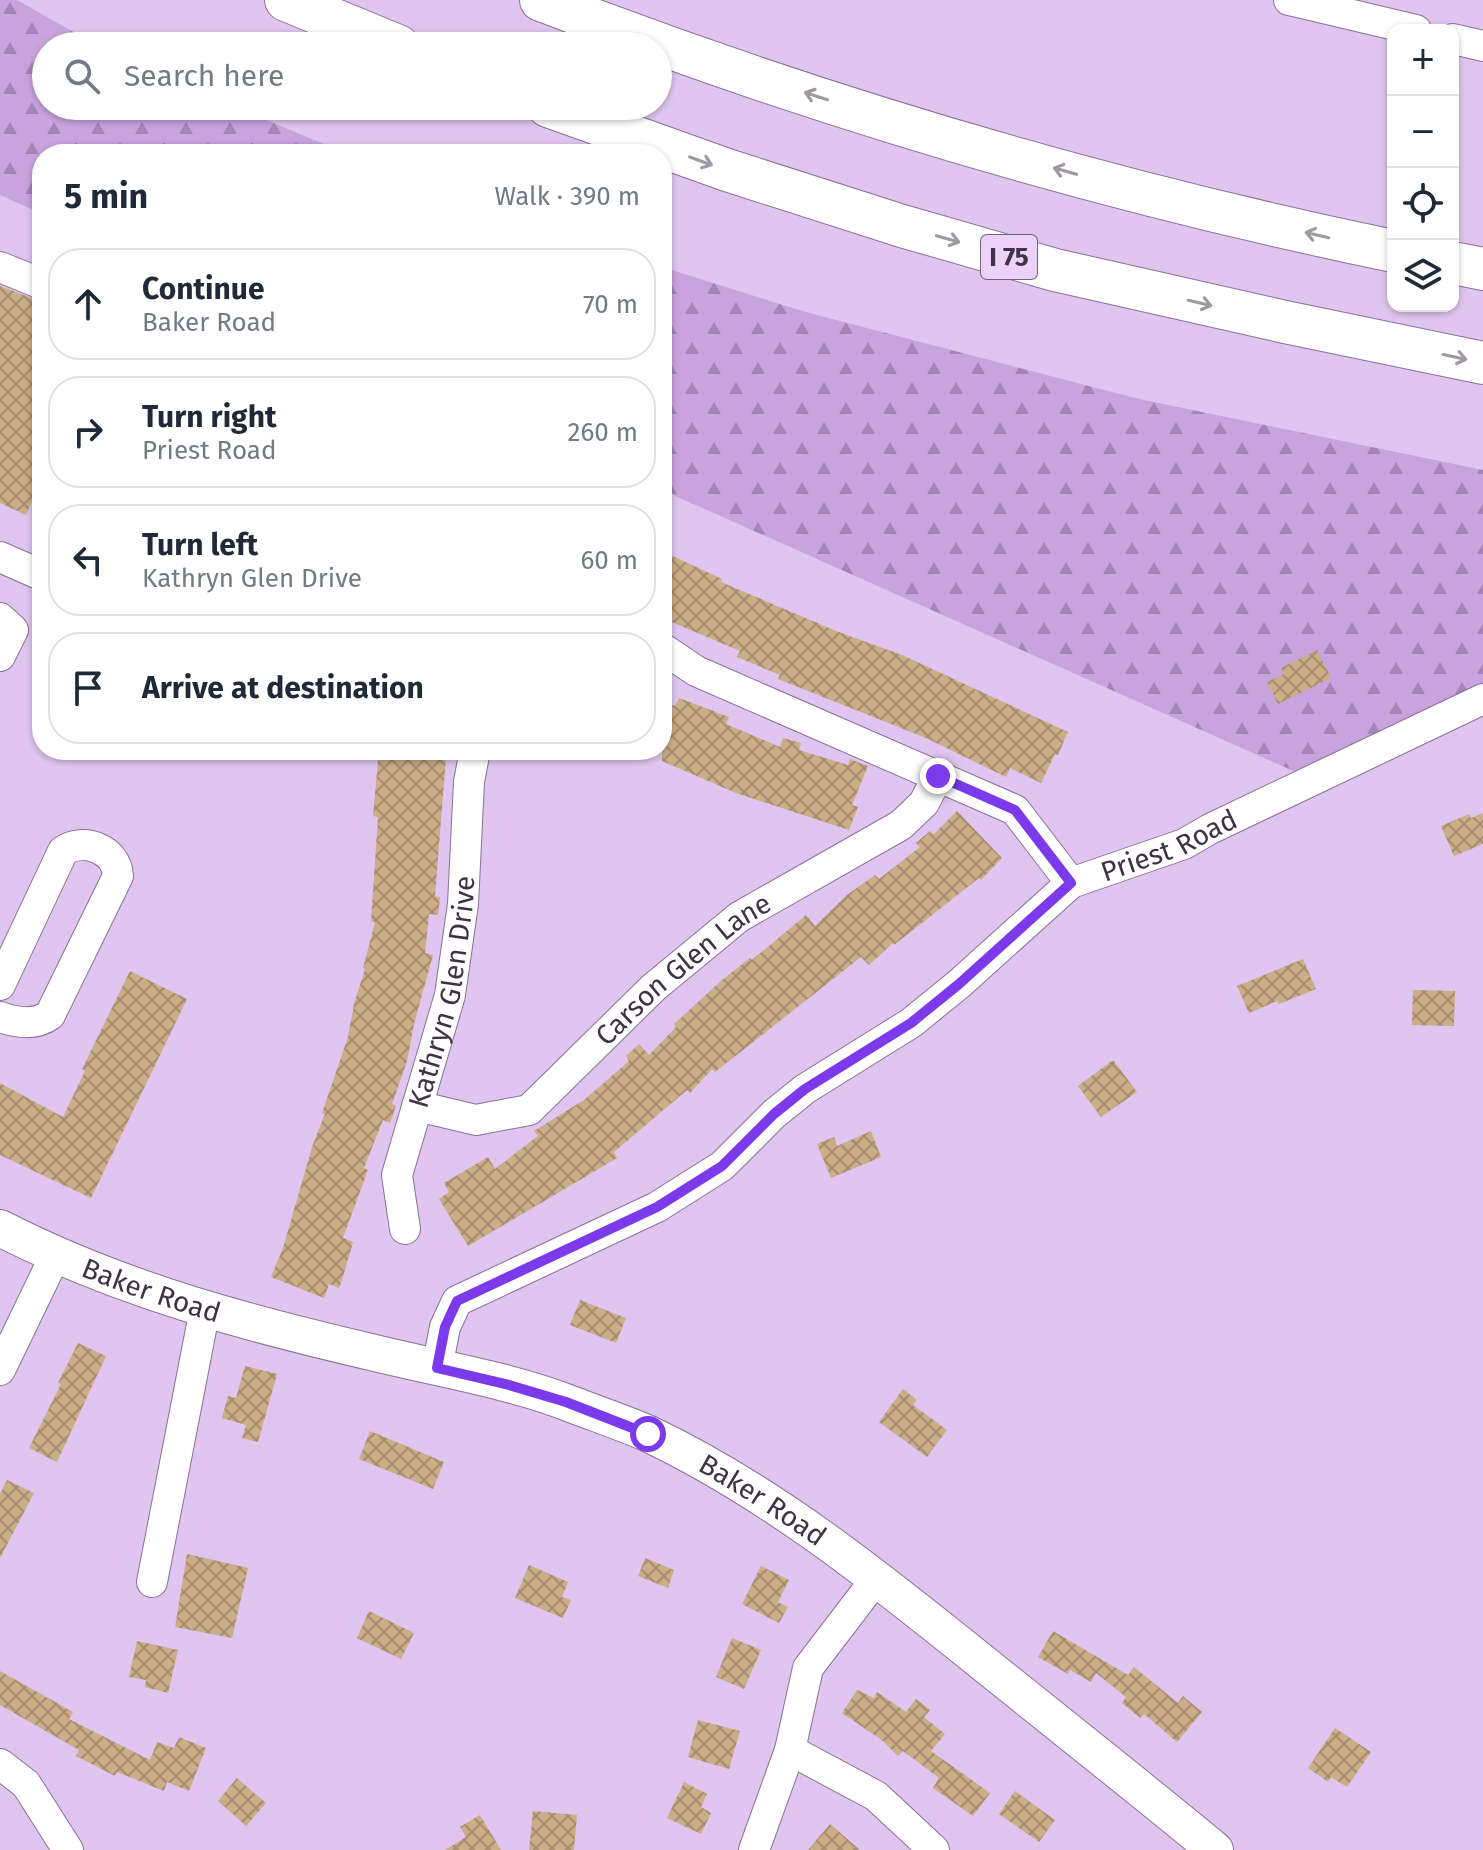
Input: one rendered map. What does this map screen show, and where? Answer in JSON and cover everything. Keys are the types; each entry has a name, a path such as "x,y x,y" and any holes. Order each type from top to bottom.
{"highway":[{"path":"286,0 363,32"},
{"path":"297,0 365,32"},
{"path":"541,0 630,32"},
{"path":"672,47 948,137 1156,196 1387,250"},
{"name":"I 75","path":"587,120 654,144"},
{"name":"I 75","path":"672,150 902,226 1055,270 1483,363"},
{"path":"1459,264 1483,269"}],"main road":[{"name":"Baker Road","path":"0,1228 55,1256 138,1289 255,1325 509,1385 566,1402 648,1434 733,1481 813,1531 1215,1850"}],"street":[{"path":"1289,0 1391,24"},
{"path":"1459,40 1483,46"},
{"path":"0,267 32,280"},
{"path":"0,557 32,571"},
{"path":"0,618 13,630 0,656"},
{"path":"672,655 696,671 1015,810 1071,883"},
{"name":"Priest Road","path":"437,1368 445,1327 457,1301 657,1207 722,1166 774,1114 805,1089 911,1023 1071,883 1184,844 1483,699"},
{"name":"Kathryn Glen Drive","path":"405,1229 397,1175 450,995 463,904 469,782 473,760"},
{"name":"Carson Glen Lane","path":"417,1106 476,1120 529,1110 653,988 739,917 901,825 924,803 938,776"},
{"path":"0,985 63,851 81,843 92,845 107,854 118,876 50,1015 38,1022 28,1023 0,1017"},
{"path":"0,1370 55,1256"},
{"path":"152,1582 205,1309"},
{"path":"754,1850 790,1750 808,1668 876,1579"},
{"path":"790,1750 876,1796 934,1850"},
{"path":"0,1764 26,1784 68,1850"}],"green space":[{"path":"0,0 17,0 73,32 32,32 32,120 266,120 324,144 32,144 32,209 0,195"},
{"path":"672,270 802,311 1139,399 1483,470 1483,698 1325,785 672,494"}],"building":[{"path":"0,286 32,298 32,502 26,515 0,503"},
{"path":"672,556 722,579 721,582 836,631 902,655 1068,732 1041,783 1010,768 1006,777 926,738 778,679 780,675 737,657 740,651 672,622"},
{"path":"1317,650 1331,678 1278,704 1267,682 1284,674 1281,668"},
{"path":"679,698 729,717 726,724 780,747 783,738 801,743 799,750 848,765 850,759 868,766 852,805 858,807 849,830 736,793 662,761 672,760 672,705 675,706"},
{"path":"378,760 446,760 435,896 440,897 438,915 429,914 425,953 433,955 407,1061 392,1104 396,1106 390,1123 383,1120 364,1168 368,1170 343,1238 353,1242 339,1288 329,1284 324,1298 271,1277 325,1114 322,1113 348,1037 365,969 375,922 371,921 378,817 373,816"},
{"path":"957,811 1002,858 981,880 979,878 893,943 869,965 861,957 715,1072 712,1069 690,1093 687,1090 614,1152 617,1158 468,1246 439,1199 449,1192 444,1183 488,1157 495,1169 538,1136 534,1131 584,1100 629,1061 626,1056 639,1044 649,1055 676,1027 674,1024 722,980 750,958 752,960 806,915 815,926 847,895 875,875 879,879 920,847 916,843 930,831 934,834"},
{"path":"1483,813 1483,844 1454,856 1441,826 1469,814 1471,818"},
{"path":"1303,959 1316,989 1249,1013 1237,986"},
{"path":"130,971 187,999 91,1198 0,1155 0,1083 63,1117 85,1071 82,1069"},
{"path":"1413,990 1455,991 1454,1026 1412,1025"},
{"path":"1113,1060 1137,1092 1101,1117 1078,1086"},
{"path":"871,1131 881,1157 831,1178 817,1144 834,1137 837,1146"},
{"path":"580,1300 626,1318 616,1343 570,1325"},
{"path":"78,1343 106,1356 57,1462 29,1448"},
{"path":"245,1366 277,1374 258,1442 242,1438 246,1425 222,1418 228,1396 236,1398"},
{"path":"903,1389 917,1400 913,1405 947,1430 927,1457 879,1422"},
{"path":"370,1431 444,1462 433,1489 359,1459"},
{"path":"7,1480 34,1493 0,1558 0,1494"},
{"path":"187,1554 248,1568 232,1638 175,1627"},
{"path":"645,1558 674,1570 668,1588 638,1576"},
{"path":"529,1565 568,1582 562,1597 571,1600 563,1618 515,1598"},
{"path":"761,1566 789,1580 778,1602 788,1607 779,1623 742,1604"},
{"path":"369,1611 414,1633 401,1659 357,1638"},
{"path":"1053,1631 1128,1675 1134,1667 1178,1703 1183,1696 1202,1712 1177,1742 1144,1714 1140,1718 1122,1703 1126,1697 1096,1673 1091,1682 1070,1670 1068,1674 1038,1657"},
{"path":"732,1638 761,1650 744,1689 716,1677"},
{"path":"137,1641 178,1650 168,1693 145,1687 146,1680 129,1677"},
{"path":"0,1671 73,1712 69,1719 150,1760 157,1742 174,1748 179,1737 206,1748 189,1791 167,1782 164,1791 117,1772 115,1776 76,1756 79,1750 0,1705"},
{"path":"857,1690 874,1698 877,1692 906,1712 916,1699 930,1710 924,1717 945,1734 931,1751 990,1793 973,1816 933,1788 939,1778 903,1751 898,1756 883,1741 842,1713"},
{"path":"698,1720 740,1731 729,1769 688,1757"},
{"path":"1335,1728 1371,1752 1347,1787 1331,1777 1328,1782 1308,1768"},
{"path":"237,1778 266,1803 246,1826 218,1801"},
{"path":"684,1782 707,1794 701,1807 711,1813 701,1834 667,1818"},
{"path":"1015,1791 1055,1820 1039,1842 999,1814"},
{"path":"533,1811 577,1815 574,1850 529,1850"},
{"path":"480,1815 501,1850 445,1850 466,1837 460,1827"},
{"path":"830,1824 860,1850 808,1850"}],"route":[{"path":"648,1434 566,1402 437,1368 445,1327 457,1301 657,1207 722,1166 774,1114 805,1089 911,1023 1071,883 1015,810 938,776"}]}
